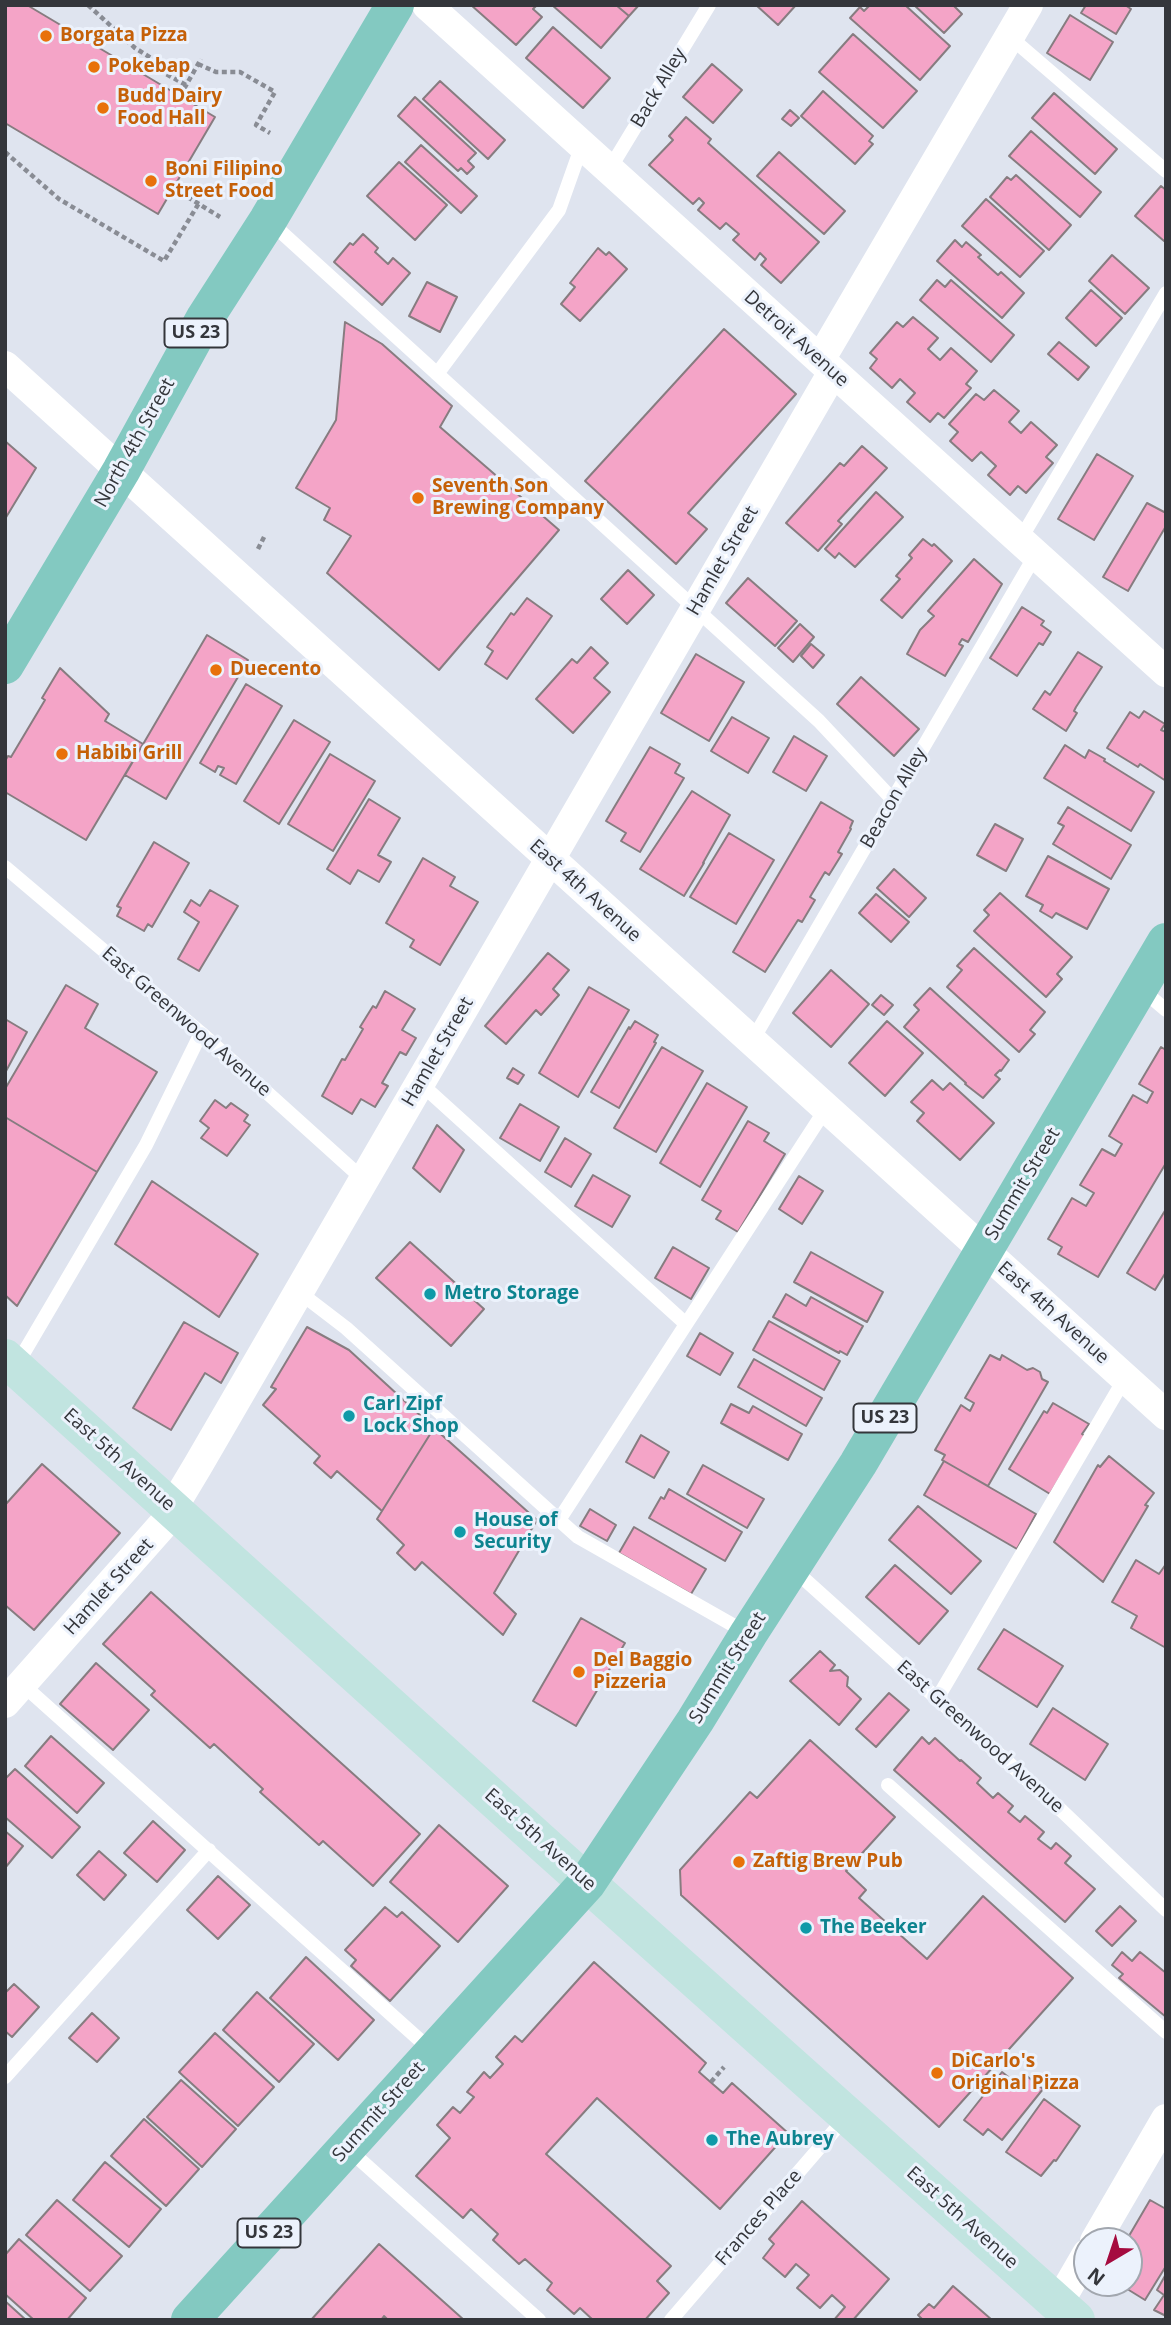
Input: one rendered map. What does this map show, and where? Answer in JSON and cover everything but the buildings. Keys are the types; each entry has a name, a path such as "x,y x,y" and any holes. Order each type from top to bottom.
{"main road":[{"name":"North 4th Street","path":"5,665 121,471 205,318 268,220 395,5"},
{"name":"Summit Street","path":"190,2320 587,1883 695,1721 748,1633 858,1464 984,1250 1153,999 1166,942"},
{"name":"East 5th Avenue","path":"10,1363 1067,2312"}],"street":[{"name":"Detroit Avenue","path":"427,5 1166,673"},
{"name":"Hamlet Street","path":"14,1693 175,1511 179,1497 696,608 1028,5"},
{"name":"East 4th Avenue","path":"5,366 1166,1415"},
{"path":"1103,2227 1166,2119"},
{"path":"1067,2312 1073,2295"}],"lane":[{"name":"Back Alley","path":"609,170 709,5"},
{"path":"1010,37 1166,171"},
{"path":"437,374 559,210 582,145"},
{"path":"268,220 819,721 893,800"},
{"name":"Beacon Alley","path":"752,1041 893,800 1166,293"},
{"name":"East Greenwood Avenue","path":"5,867 201,1033 364,1180"},
{"path":"10,1363 146,1145 201,1033"},
{"path":"420,1083 686,1324"},
{"path":"559,1520 827,1107"},
{"path":"299,1292 346,1328 578,1538 748,1633"},
{"path":"937,1699 1125,1378"},
{"name":"East Greenwood Avenue","path":"791,1567 1062,1811 1166,1910"},
{"path":"14,1693 209,1850 433,2052"},
{"path":"888,1785 1166,2032"},
{"path":"5,2077 209,1850"},
{"name":"Frances Place","path":"671,2320 847,2116"},
{"path":"347,2147 539,2320"}],"path":[{"path":"88,5 135,48 151,58 148,64 186,85"},
{"path":"180,96 201,59"},
{"path":"198,64 216,72 240,72 275,92 256,125 270,133"},
{"path":"5,152 59,199 164,261 199,203"},
{"path":"173,188 220,217"},
{"path":"257,549 265,536"},
{"path":"711,2082 724,2067"}],"place":[{"name":"Borgata Pizza","path":"46,36"},
{"name":"Pokebap","path":"94,67"},
{"name":"Budd Dairy Food Hall","path":"103,108"},
{"name":"Boni Filipino Street Food","path":"151,181"},
{"name":"Seventh Son Brewing Company","path":"418,498"},
{"name":"Duecento","path":"216,670"},
{"name":"Habibi Grill","path":"62,754"},
{"name":"Metro Storage","path":"430,1294"},
{"name":"Carl Zipf Lock Shop","path":"349,1416"},
{"name":"House of Security","path":"460,1532"},
{"name":"Del Baggio Pizzeria","path":"579,1672"},
{"name":"Zaftig Brew Pub","path":"739,1862"},
{"name":"The Beeker","path":"806,1928"},
{"name":"DiCarlo's Original Pizza","path":"937,2073"},
{"name":"The Aubrey","path":"712,2140"}]}
